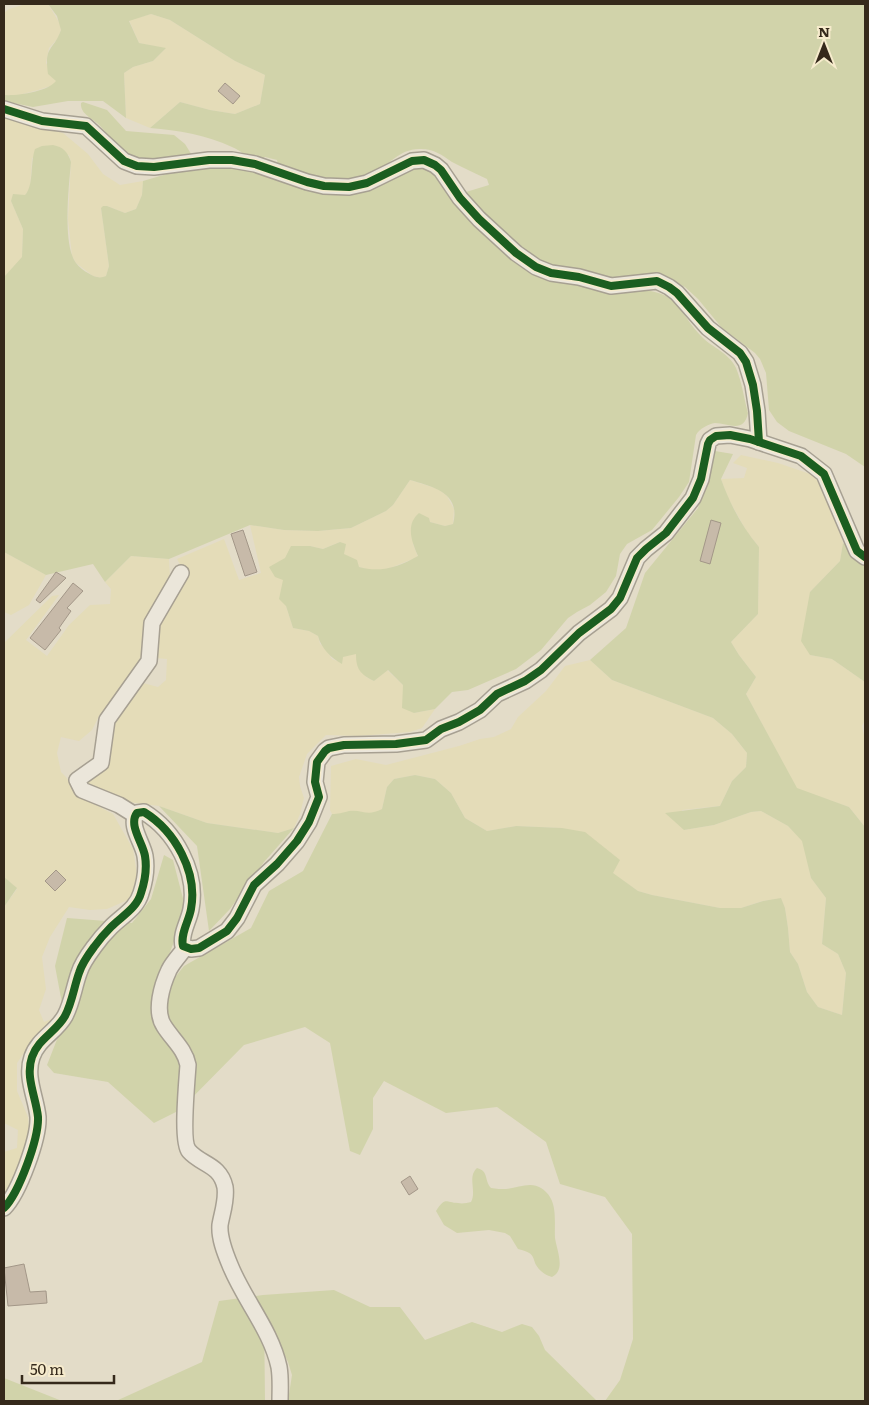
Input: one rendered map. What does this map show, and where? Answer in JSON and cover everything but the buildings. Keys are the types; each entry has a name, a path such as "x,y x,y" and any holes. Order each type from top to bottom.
{"street":[{"path":"4,109 42,121 86,126 124,161 137,166 154,167 209,160 232,160 255,164 307,182 324,186 349,188 367,183 412,161 424,160 431,163 441,170 460,198 479,219 516,253 536,267 551,273 579,277 611,286 657,282 677,293 708,328 740,353 746,362 758,412 759,442"},
{"path":"135,815 144,812 157,822 176,844 186,861 192,900 182,944 185,948 199,948 227,931 254,885 277,864 297,841 309,822 318,802 319,796 315,782 317,762 324,751 344,745 396,744 426,740 442,729 480,710 497,694 525,681 541,670 580,633 616,604 637,558 666,534 693,498 701,479 710,440 716,436 730,435 802,456 824,474 857,551 865,557"},
{"path":"135,815 119,805 82,790 77,780 101,763 107,720 148,661 152,623 180,572"},
{"path":"4,1208 17,1188 37,1136 38,1118 30,1074 30,1062 34,1052 42,1040 64,1018 79,972 87,956 110,927 133,907 140,896 145,878 146,861 134,826 135,815"},
{"path":"185,948 170,969 159,1002 159,1016 163,1025 186,1056 188,1065 184,1134 186,1146 189,1151 212,1166 222,1179 225,1198 220,1227 222,1240 238,1284 272,1345 279,1366 280,1401"}],"shaded area":[{"path":"26,4 48,4 60,24 61,30 58,38 49,48 46,63 57,81 53,85 38,90 15,96 4,95 4,13 9,9"},
{"path":"151,14 170,20 235,61 265,75 260,104 235,114 180,102 150,128 126,118 124,73 133,67 153,61 165,49 139,43 129,20"},
{"path":"4,115 63,133 88,154 103,174 120,185 143,181 142,195 136,209 125,213 107,206 101,208 109,266 106,276 102,278 93,276 76,263 72,256 68,219 71,162 69,155 32,158 30,189 25,195 11,201 23,229 22,258 4,277"},
{"path":"741,455 778,463 813,475 830,497 843,543 840,561 810,592 810,655 832,659 865,682 865,720 862,726 865,740 865,827 849,807 797,789 746,694 756,677 731,642 758,614 759,547 747,532 728,498 721,479 744,478 747,468 733,463"},
{"path":"410,480 438,489 447,496 454,509 453,524 445,526 430,522 429,518 413,544 418,557 378,571 359,567 344,554 340,542 323,549 310,546 283,579 283,583 286,606 293,628 309,631 318,636 320,644 332,659 342,663 342,657 356,653 366,677 374,681 387,670 403,685 414,713 435,709 422,728 410,732 358,736 326,735 307,754 299,777 304,798 294,828 278,833 207,823 159,806 128,802 86,786 111,722 143,683 158,687 166,680 167,659 156,658 157,627 185,574 177,559 224,539 239,580 261,573 250,525 284,530 318,531 351,528 386,511 393,505"},
{"path":"4,552 46,575 29,605 11,615 4,612"},
{"path":"131,556 169,559 170,578 143,656 113,701 99,716 92,730 79,741 61,737 57,753 61,772 79,796 113,814 133,849 137,875 130,899 107,909 90,910 69,907 50,937 42,957 46,989 39,1010 44,1022 54,1018 28,1047 17,1063 17,1091 28,1117 30,1136 18,1175 4,1200 4,1152 17,1148 18,1130 4,1123 4,907 17,889 4,877 4,643 52,596 59,595 26,640 47,656 69,625 90,605 110,604 111,589 105,582"},
{"path":"590,660 612,680 713,718 732,734 747,753 746,767 732,781 720,806 682,810 684,830 714,825 751,812 761,811 788,826 803,841 811,878 826,898 822,944 838,954 846,973 842,1015 818,1007 807,992 798,964 790,952 785,908 781,899 762,901 741,908 720,908 638,891 612,873 562,828 516,826 487,831 465,818 451,793 435,779 415,775 394,779 387,787 382,809 373,814 350,811 332,814 330,810 331,766 356,759 386,765 480,739 494,737 511,729 518,717 546,691 565,666"}],"green space":[{"path":"48,4 865,4 865,467 846,454 789,431 777,422 769,410 766,373 760,359 722,328 698,299 685,287 674,281 657,276 623,280 599,277 580,269 560,268 536,260 521,250 466,197 466,192 489,185 487,179 438,153 426,149 413,149 400,154 371,175 349,181 337,181 312,176 278,165 277,160 265,157 259,161 255,160 232,147 202,136 150,128 180,102 235,114 260,104 265,75 235,61 170,20 151,14 129,21 139,43 166,48 153,61 133,67 124,73 126,118 103,101 68,101 33,107 4,101 4,95 39,91 56,81 48,74 47,58 61,30 57,16"},
{"path":"81,103 107,110 126,131 174,135 185,144 193,157 158,161 132,158 121,151 101,127 82,110"},
{"path":"53,145 65,150 71,162 68,229 72,254 76,263 82,269 93,276 99,277 106,276 109,266 101,208 107,206 125,213 136,209 142,195 143,181 201,164 226,165 361,192 377,187 412,167 423,167 430,170 437,177 518,262 654,292 672,300 702,337 725,354 733,363 740,379 748,413 746,419 743,423 735,426 715,423 704,427 697,433 689,482 652,530 627,544 620,554 616,576 606,592 590,605 568,618 541,650 516,669 468,690 452,692 435,709 414,713 402,708 403,685 388,670 374,681 365,676 360,670 356,654 343,657 342,664 334,659 321,645 318,636 309,631 293,628 286,606 279,599 283,580 275,577 269,567 285,558 291,546 310,546 323,549 340,542 346,544 344,554 357,560 359,567 382,569 397,566 411,560 418,556 412,539 411,528 419,513 429,518 430,522 445,526 453,524 453,505 449,498 444,493 428,485 410,480 393,505 386,511 351,528 318,531 284,530 250,525 169,559 131,556 105,582 93,564 46,575 4,552 4,277 22,257 23,229 11,201 13,194 25,195 28,191 35,149"},
{"path":"715,451 733,454 721,479 737,515 759,547 758,614 731,642 756,677 746,694 797,788 849,807 865,827 865,1401 605,1401 620,1380 633,1339 632,1234 605,1197 560,1184 546,1142 497,1107 446,1113 384,1081 373,1098 373,1129 360,1155 350,1151 330,1043 305,1027 244,1045 180,1110 154,1123 108,1082 54,1073 47,1065 65,1019 55,966 67,918 132,923 151,899 164,855 173,860 186,910 151,1002 161,1014 169,985 184,966 251,928 269,891 303,871 332,814 349,811 368,813 382,809 387,787 394,779 415,775 435,779 451,793 465,818 487,831 516,826 562,828 585,832 620,860 613,873 638,891 720,908 741,908 781,898 785,908 790,952 798,964 807,992 818,1007 842,1015 846,973 838,954 822,944 826,898 811,878 802,841 788,826 761,811 751,812 714,825 684,830 665,813 720,806 732,781 746,767 747,753 732,734 713,718 612,680 590,660 626,628 645,573 698,508"},
{"path":"843,543 865,561 865,682 832,659 810,655 801,641 810,592 840,561"},
{"path":"159,806 207,823 278,833 294,828 264,862 230,909 209,931 197,846"},
{"path":"4,877 17,888 4,907"},
{"path":"477,1168 483,1171 491,1188 506,1189 533,1185 541,1188 551,1198 560,1265 559,1270 552,1277 541,1271 537,1267 532,1255 518,1249 510,1236 505,1233 489,1230 457,1233 444,1225 436,1211 446,1201 471,1202 473,1198 472,1180"},
{"path":"334,1290 370,1307 400,1307 425,1340 472,1322 502,1332 522,1324 532,1327 539,1336 545,1350 597,1401 288,1401 292,1375 288,1362 264,1313 265,1401 116,1401 202,1362 219,1301 263,1295"},
{"path":"4,1378 62,1401 4,1401"}],"cycle path":[{"path":"4,109 42,121 86,126 124,161 137,166 154,167 209,160 232,160 255,164 324,186 349,187 367,183 412,161 424,160 441,170 460,198 479,219 516,253 536,267 551,273 579,277 611,286 657,281 677,293 708,328 740,353 746,362 753,385 759,442"},
{"path":"4,1208 10,1201 22,1178 35,1138 38,1117 30,1072 32,1057 38,1045 57,1027 65,1016 83,962 115,923 133,907 141,893 144,884 146,861 134,823 137,813 144,812 155,820 174,841 182,854 191,881 192,895 191,909 182,941 183,946 191,949 199,948 227,931 237,918 254,885 277,864 297,841 309,822 319,797 315,782 317,762 325,751 329,748 344,745 396,744 426,740 441,729 459,722 480,710 497,694 525,681 541,670 579,633 611,609 620,598 637,558 666,533 693,498 701,479 708,444 716,436 730,435 750,439 801,456 824,474 857,551 865,557"}]}
